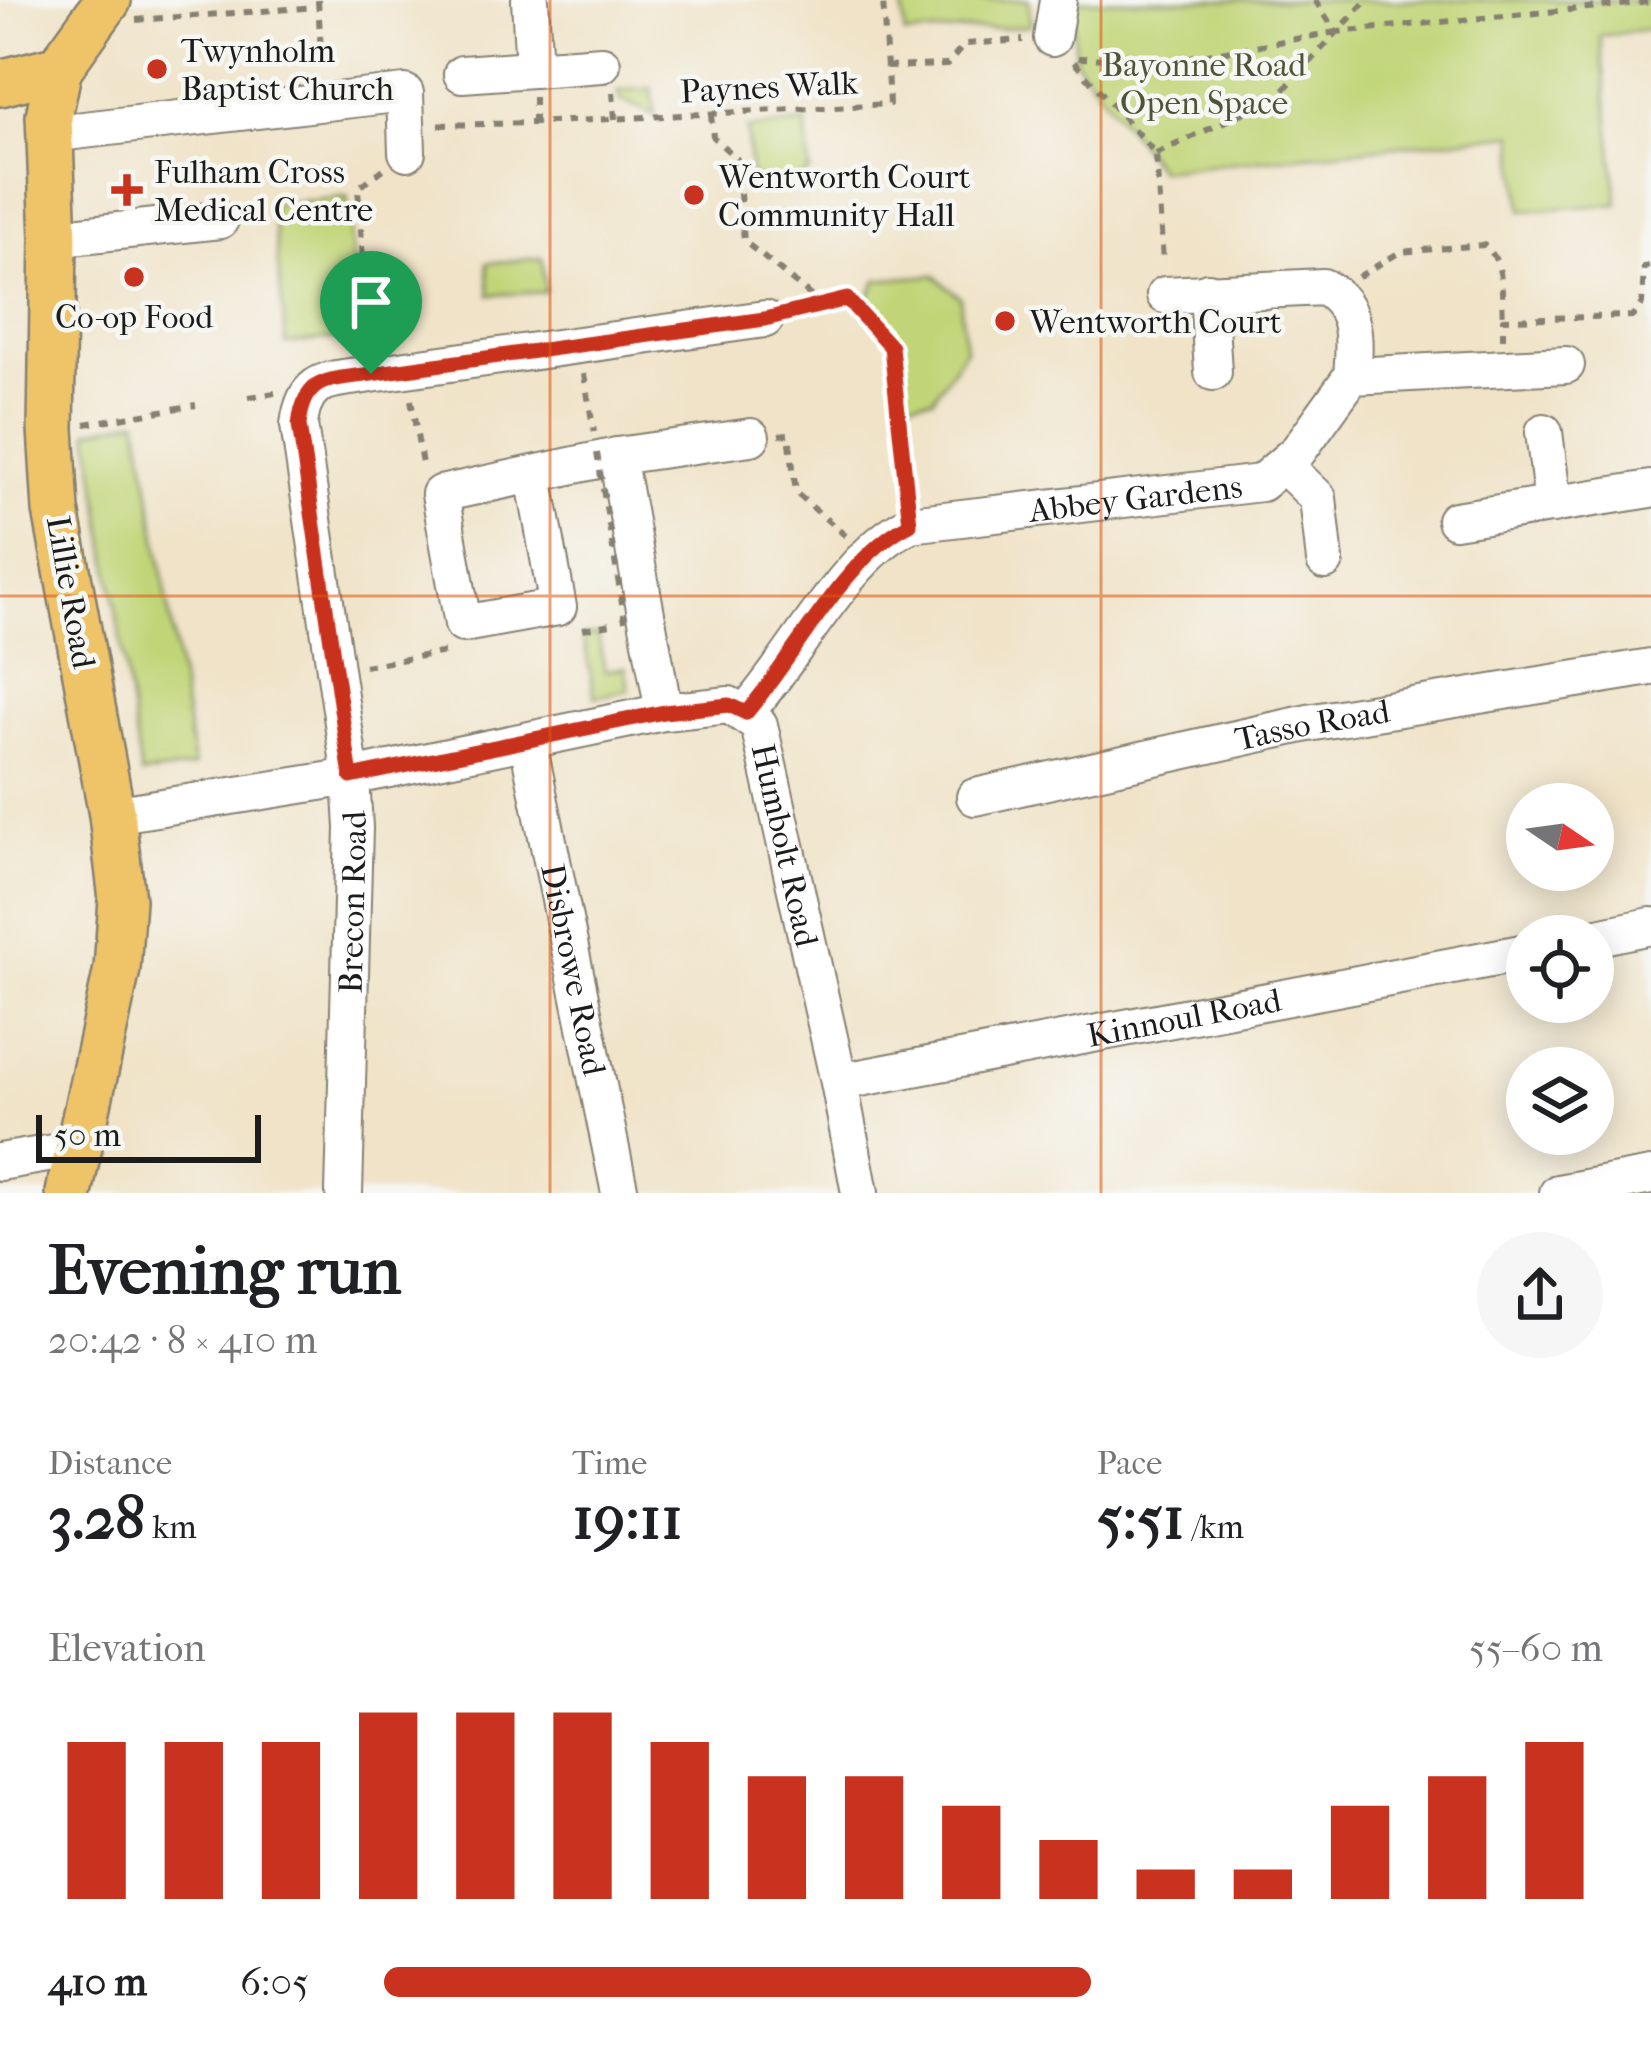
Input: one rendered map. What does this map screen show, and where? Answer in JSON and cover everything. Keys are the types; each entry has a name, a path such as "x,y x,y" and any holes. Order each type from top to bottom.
{"main road":[{"name":"Lillie Road","path":"73,1171 117,969 122,900 112,815 56,510 49,134 59,68 116,10"},
{"path":"0,83 59,68"}],"street":[{"path":"530,0 534,69"},
{"path":"1052,38 1058,0"},
{"path":"461,74 602,64"},
{"path":"49,134 324,104 406,124"},
{"path":"54,238 220,220"},
{"path":"1165,295 1307,285 1337,295 1350,311 1355,347 1352,376 1565,365"},
{"path":"1208,291 1213,372"},
{"path":"388,372 765,319"},
{"name":"Brecon Road","path":"344,1193 352,1012 351,777 299,425 302,400 319,383 388,372"},
{"name":"Abbey Gardens","path":"746,713 868,555 889,535 910,524 1262,483 1285,466 1352,376"},
{"path":"1544,432 1553,505"},
{"path":"534,476 557,607 463,624 440,494 534,476 607,454 751,437"},
{"path":"607,454 664,712"},
{"path":"1285,466 1318,498 1325,561"},
{"path":"1455,520 1651,489"},
{"name":"Tasso Road","path":"975,797 1308,723 1651,667"},
{"name":"Humbolt Road","path":"112,815 351,777 664,712 729,705 746,713 759,725 860,1193"},
{"name":"Disbrowe Road","path":"528,743 620,1193"},
{"path":"1614,934 1651,926"},
{"name":"Kinnoul Road","path":"839,1082 1506,956"},
{"path":"0,1162 73,1171"},
{"path":"1558,1193 1651,1176"}],"path":[{"path":"883,0 886,67 947,65 965,44 1052,38"},
{"path":"1315,0 1336,32"},
{"path":"1156,154 1276,97 1367,0"},
{"path":"1165,295 1156,154 1068,55 1173,60 1336,32 1651,2"},
{"path":"116,10 318,3 324,104"},
{"name":"Paynes Walk","path":"406,124 615,119 889,104 886,67"},
{"path":"711,114 713,137 737,159 744,241 822,305"},
{"path":"406,124 358,188 388,372 426,483"},
{"path":"1337,295 1400,252 1484,245 1499,264 1504,367"},
{"path":"1503,319 1633,316 1642,303 1644,267 1651,266"},
{"path":"765,319 847,299 891,347 910,524"},
{"path":"579,346 607,454 625,621"},
{"path":"51,429 196,405"},
{"path":"789,434 796,493 868,555"},
{"path":"334,671 454,651"}],"green space":[{"path":"903,0 1029,0 1030,26 905,35"},
{"name":"Bayonne Road Open Space","path":"1073,0 1651,0 1651,29 1600,36 1618,204 1522,211 1514,134 1159,170 1075,60"},
{"path":"652,88 655,115 620,100 618,91"},
{"path":"806,123 810,171 802,178 758,182 750,174 747,129"},
{"path":"347,197 360,336 286,344 272,204"},
{"path":"542,258 545,292 490,295 487,263"},
{"path":"934,275 960,297 965,349 933,398 908,401 903,351 863,309 877,280"},
{"path":"138,419 194,767 141,775 89,431"},
{"path":"598,634 605,671 625,667 629,690 595,697 583,637"}],"place":[{"name":"Twynholm Baptist Church","path":"157,69"},
{"name":"Fulham Cross Medical Centre","path":"127,190"},
{"name":"Wentworth Court Community Hall","path":"694,195"},
{"name":"Co-op Food","path":"134,277"},
{"name":"Wentworth Court","path":"1005,321"}],"route":[{"path":"847,299 891,347 910,524 889,535 862,561 746,713 729,705 664,712 351,777 299,425 302,400 309,389 371,374 765,319 847,299"}]}
